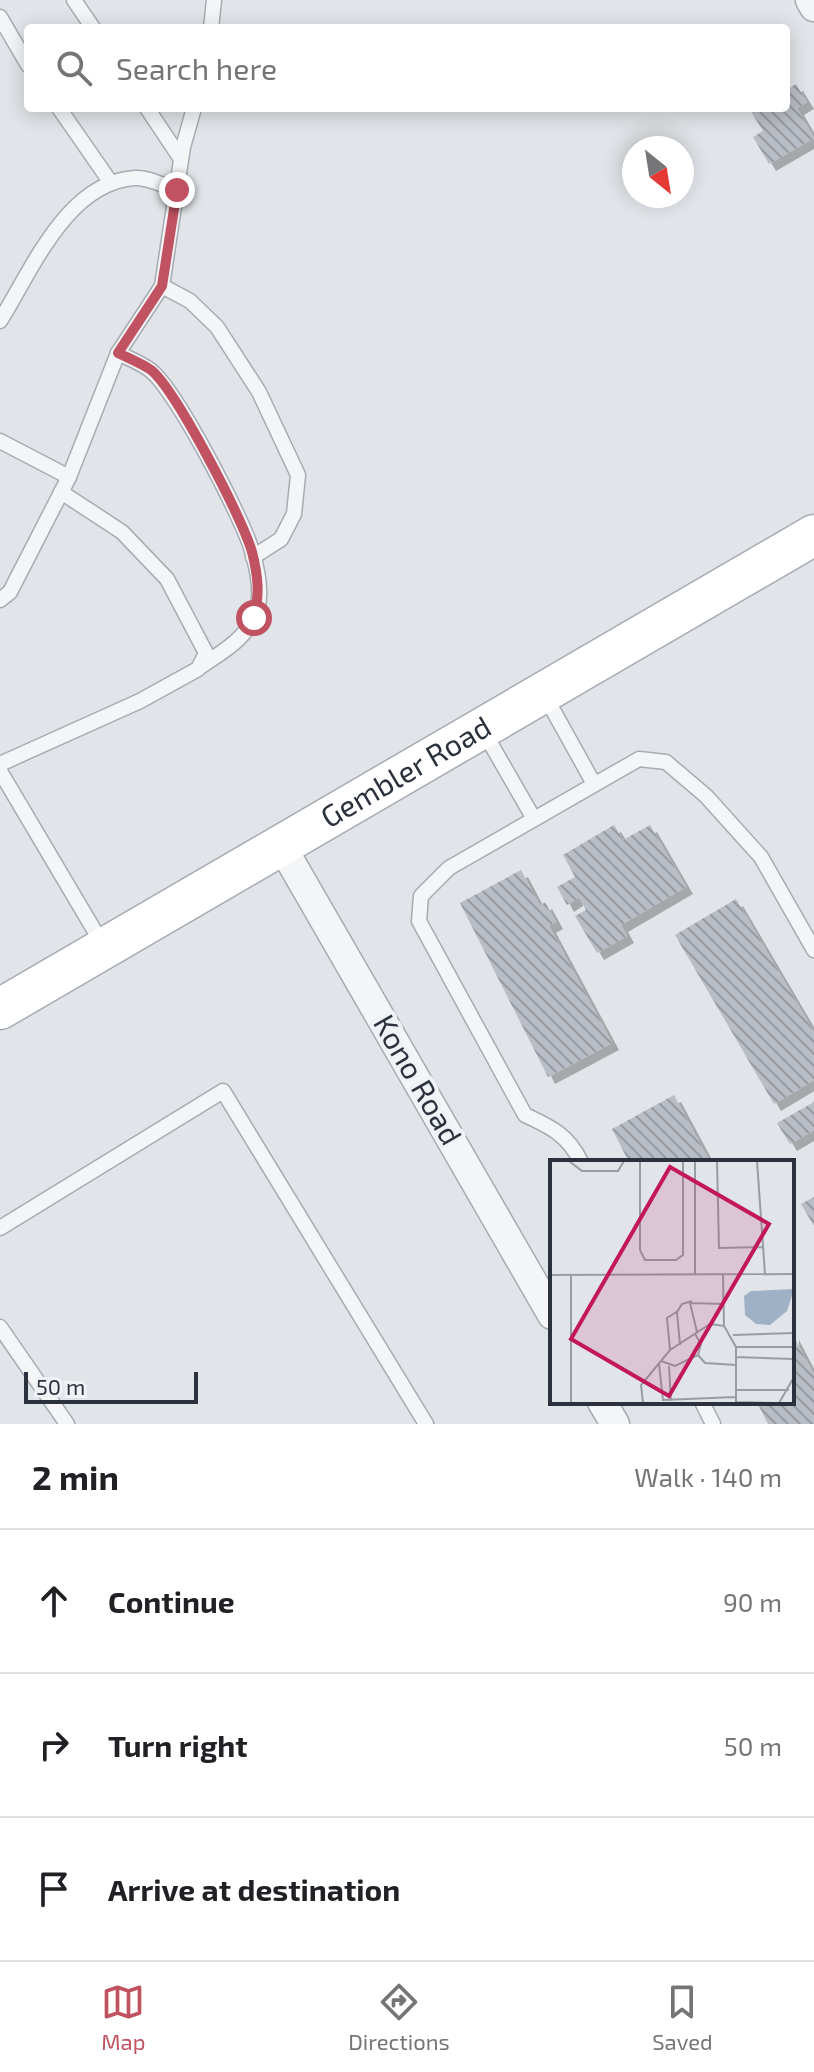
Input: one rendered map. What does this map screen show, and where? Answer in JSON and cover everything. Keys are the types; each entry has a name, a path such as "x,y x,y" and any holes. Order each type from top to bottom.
{"main road":[{"name":"Gembler Road","path":"0,1009 814,535"}],"street":[{"path":"810,0 814,7"},
{"name":"Kono Road","path":"281,845 550,1312"},
{"path":"603,1404 615,1424"}],"lane":[{"path":"74,0 90,24"},
{"path":"211,24 214,0"},
{"path":"0,17 24,58"},
{"path":"62,112 111,183"},
{"path":"150,112 181,159"},
{"path":"0,600 10,592 69,477 118,353 162,286 181,159 193,112"},
{"path":"0,321 70,208 111,183 138,177 177,190"},
{"path":"162,286 190,301 217,327 259,392 298,475 294,514 281,539 253,557"},
{"path":"0,764 140,701 198,669 227,649 254,618 259,600 253,557 232,505 167,389 151,370 118,353"},
{"path":"0,441 69,477"},
{"path":"61,492 122,532 167,579 206,653 198,669"},
{"path":"543,693 594,784"},
{"path":"482,728 534,819"},
{"path":"580,1160 572,1145 558,1130 525,1115 419,921 421,896 449,868 639,759 666,762 706,796 761,857 814,950"},
{"path":"0,771 106,949"},
{"path":"0,1228 223,1091 426,1424"},
{"path":"0,1327 67,1424"},
{"path":"703,1404 713,1424"}],"building":[{"path":"796,84 807,102 797,108 814,138 769,164 753,137 763,131 751,112 790,112 790,88"},
{"path":"614,825 623,840 650,825 686,887 621,925 627,936 597,953 575,916 586,910 579,897 567,905 557,887 575,877 563,855"},
{"path":"521,870 540,906 545,902 556,922 549,926 612,1043 548,1077 460,903"},
{"path":"736,899 814,1032 814,1080 774,1104 675,935"},
{"path":"674,1095 709,1160 628,1160 612,1129"},
{"path":"814,1102 814,1130 790,1144 777,1123"},
{"path":"814,1197 814,1226 801,1204"},
{"path":"794,1337 814,1375 814,1424 768,1424 758,1404 794,1404"}],"route":[{"path":"177,190 162,286 118,353 151,370 167,389 232,505 251,548 258,578 259,600 254,618"}]}
